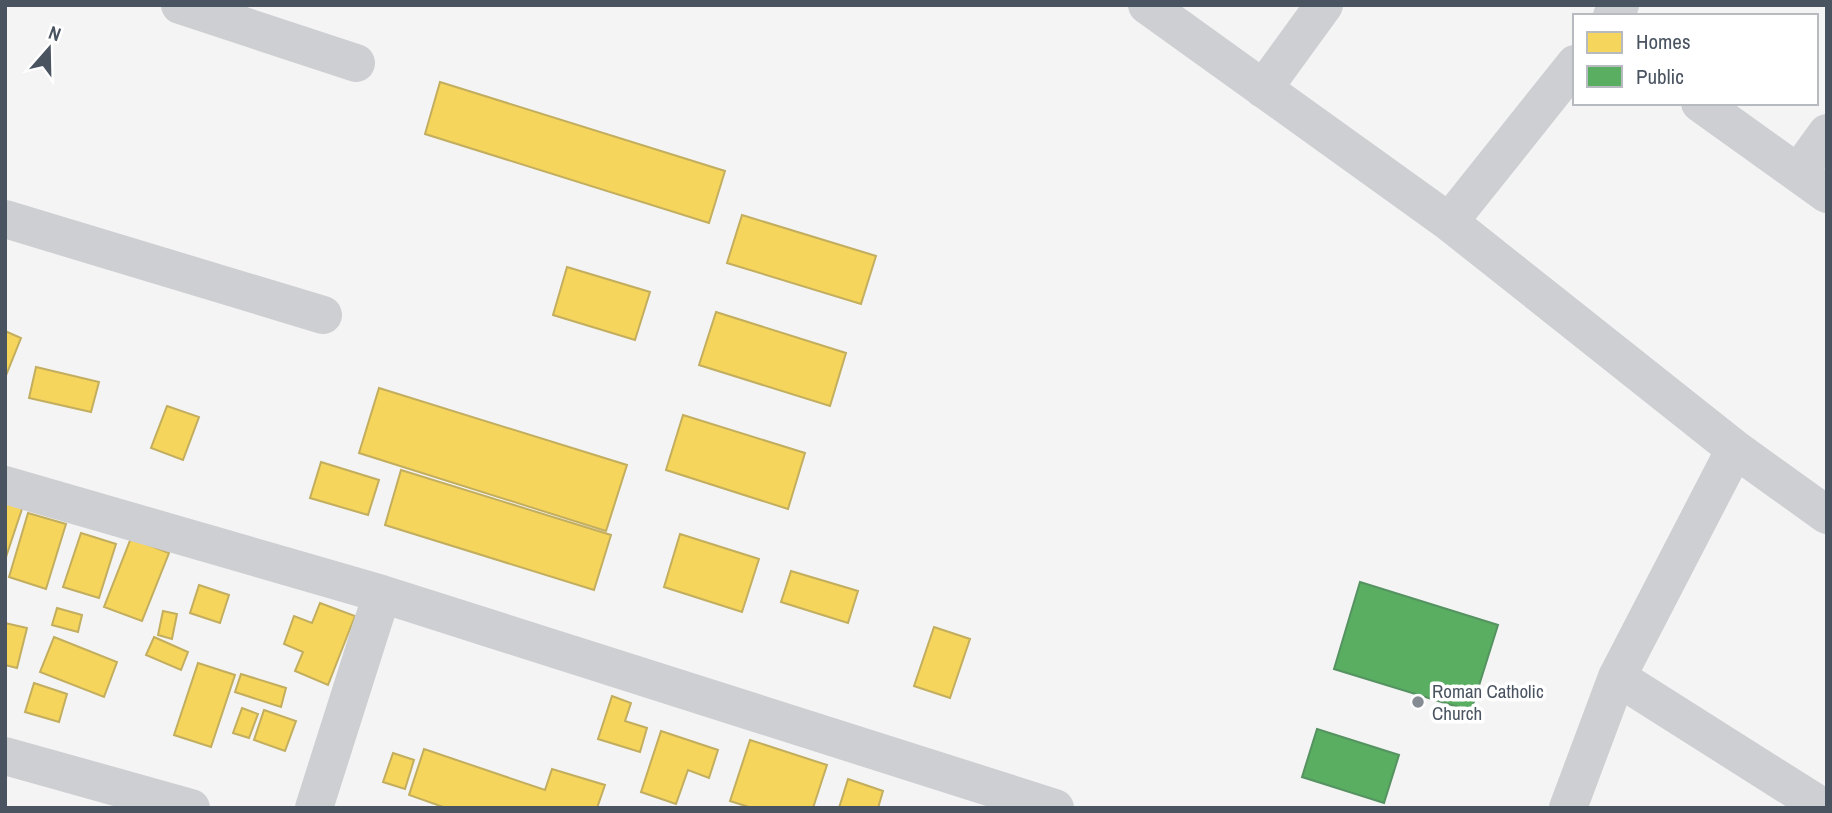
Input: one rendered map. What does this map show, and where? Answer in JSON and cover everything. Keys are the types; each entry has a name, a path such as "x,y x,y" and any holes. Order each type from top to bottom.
{"street":[{"path":"180,5 356,63"},
{"path":"1147,5 1449,222 1735,449 1827,515"},
{"path":"1263,89 1324,5"},
{"path":"1449,222 1573,67"},
{"path":"1703,105 1812,183 1827,133"},
{"path":"5,219 323,315"},
{"path":"1568,808 1617,677 1735,449"},
{"path":"5,485 382,594 1055,808"},
{"path":"314,808 382,594"},
{"path":"1617,677 1824,808"},
{"path":"5,756 191,808"}],"building: Homes":[{"path":"440,82 725,171 709,223 425,134"},
{"path":"742,215 876,256 861,304 727,263"},
{"path":"567,267 650,292 635,340 553,315"},
{"path":"716,312 846,353 830,406 699,365"},
{"path":"5,331 21,338 5,378"},
{"path":"36,367 99,382 91,412 29,398"},
{"path":"379,388 627,465 606,531 359,453"},
{"path":"167,406 199,417 183,460 151,448"},
{"path":"683,415 805,453 788,509 666,470"},
{"path":"321,462 379,480 368,515 310,498"},
{"path":"401,470 611,535 594,590 385,525"},
{"path":"5,500 23,506 5,560"},
{"path":"28,513 66,524 46,589 9,577"},
{"path":"81,533 116,544 99,598 63,587"},
{"path":"680,534 759,559 742,612 664,587"},
{"path":"131,538 169,553 142,621 104,607"},
{"path":"791,571 858,591 848,623 781,602"},
{"path":"199,585 229,595 220,623 190,613"},
{"path":"320,603 355,616 328,685 295,671 303,652 284,644 294,616 312,623"},
{"path":"57,608 82,615 78,632 52,625"},
{"path":"163,611 177,614 172,639 158,635"},
{"path":"5,623 27,628 17,668 5,665"},
{"path":"934,627 970,639 950,698 914,686"},
{"path":"54,637 117,662 104,697 40,672"},
{"path":"154,637 188,652 181,670 146,655"},
{"path":"198,663 235,675 211,747 174,735"},
{"path":"241,674 286,688 281,707 235,692"},
{"path":"34,683 67,694 59,722 25,712"},
{"path":"612,696 631,703 625,721 647,728 640,752 598,739"},
{"path":"242,708 258,714 249,738 233,733"},
{"path":"264,710 296,721 285,751 254,740"},
{"path":"661,731 718,750 709,778 688,770 676,804 641,792"},
{"path":"750,740 827,765 813,808 752,808 730,801"},
{"path":"424,749 545,790 552,769 605,785 597,808 446,808 409,795"},
{"path":"393,753 414,760 405,789 383,782"},
{"path":"848,779 883,791 878,808 839,808"}],"building: Public":[{"path":"1360,582 1498,625 1471,711 1334,669"},
{"path":"1317,729 1399,755 1384,803 1302,777"}],"place":[{"name":"Roman Catholic Church","path":"1418,702"}]}
